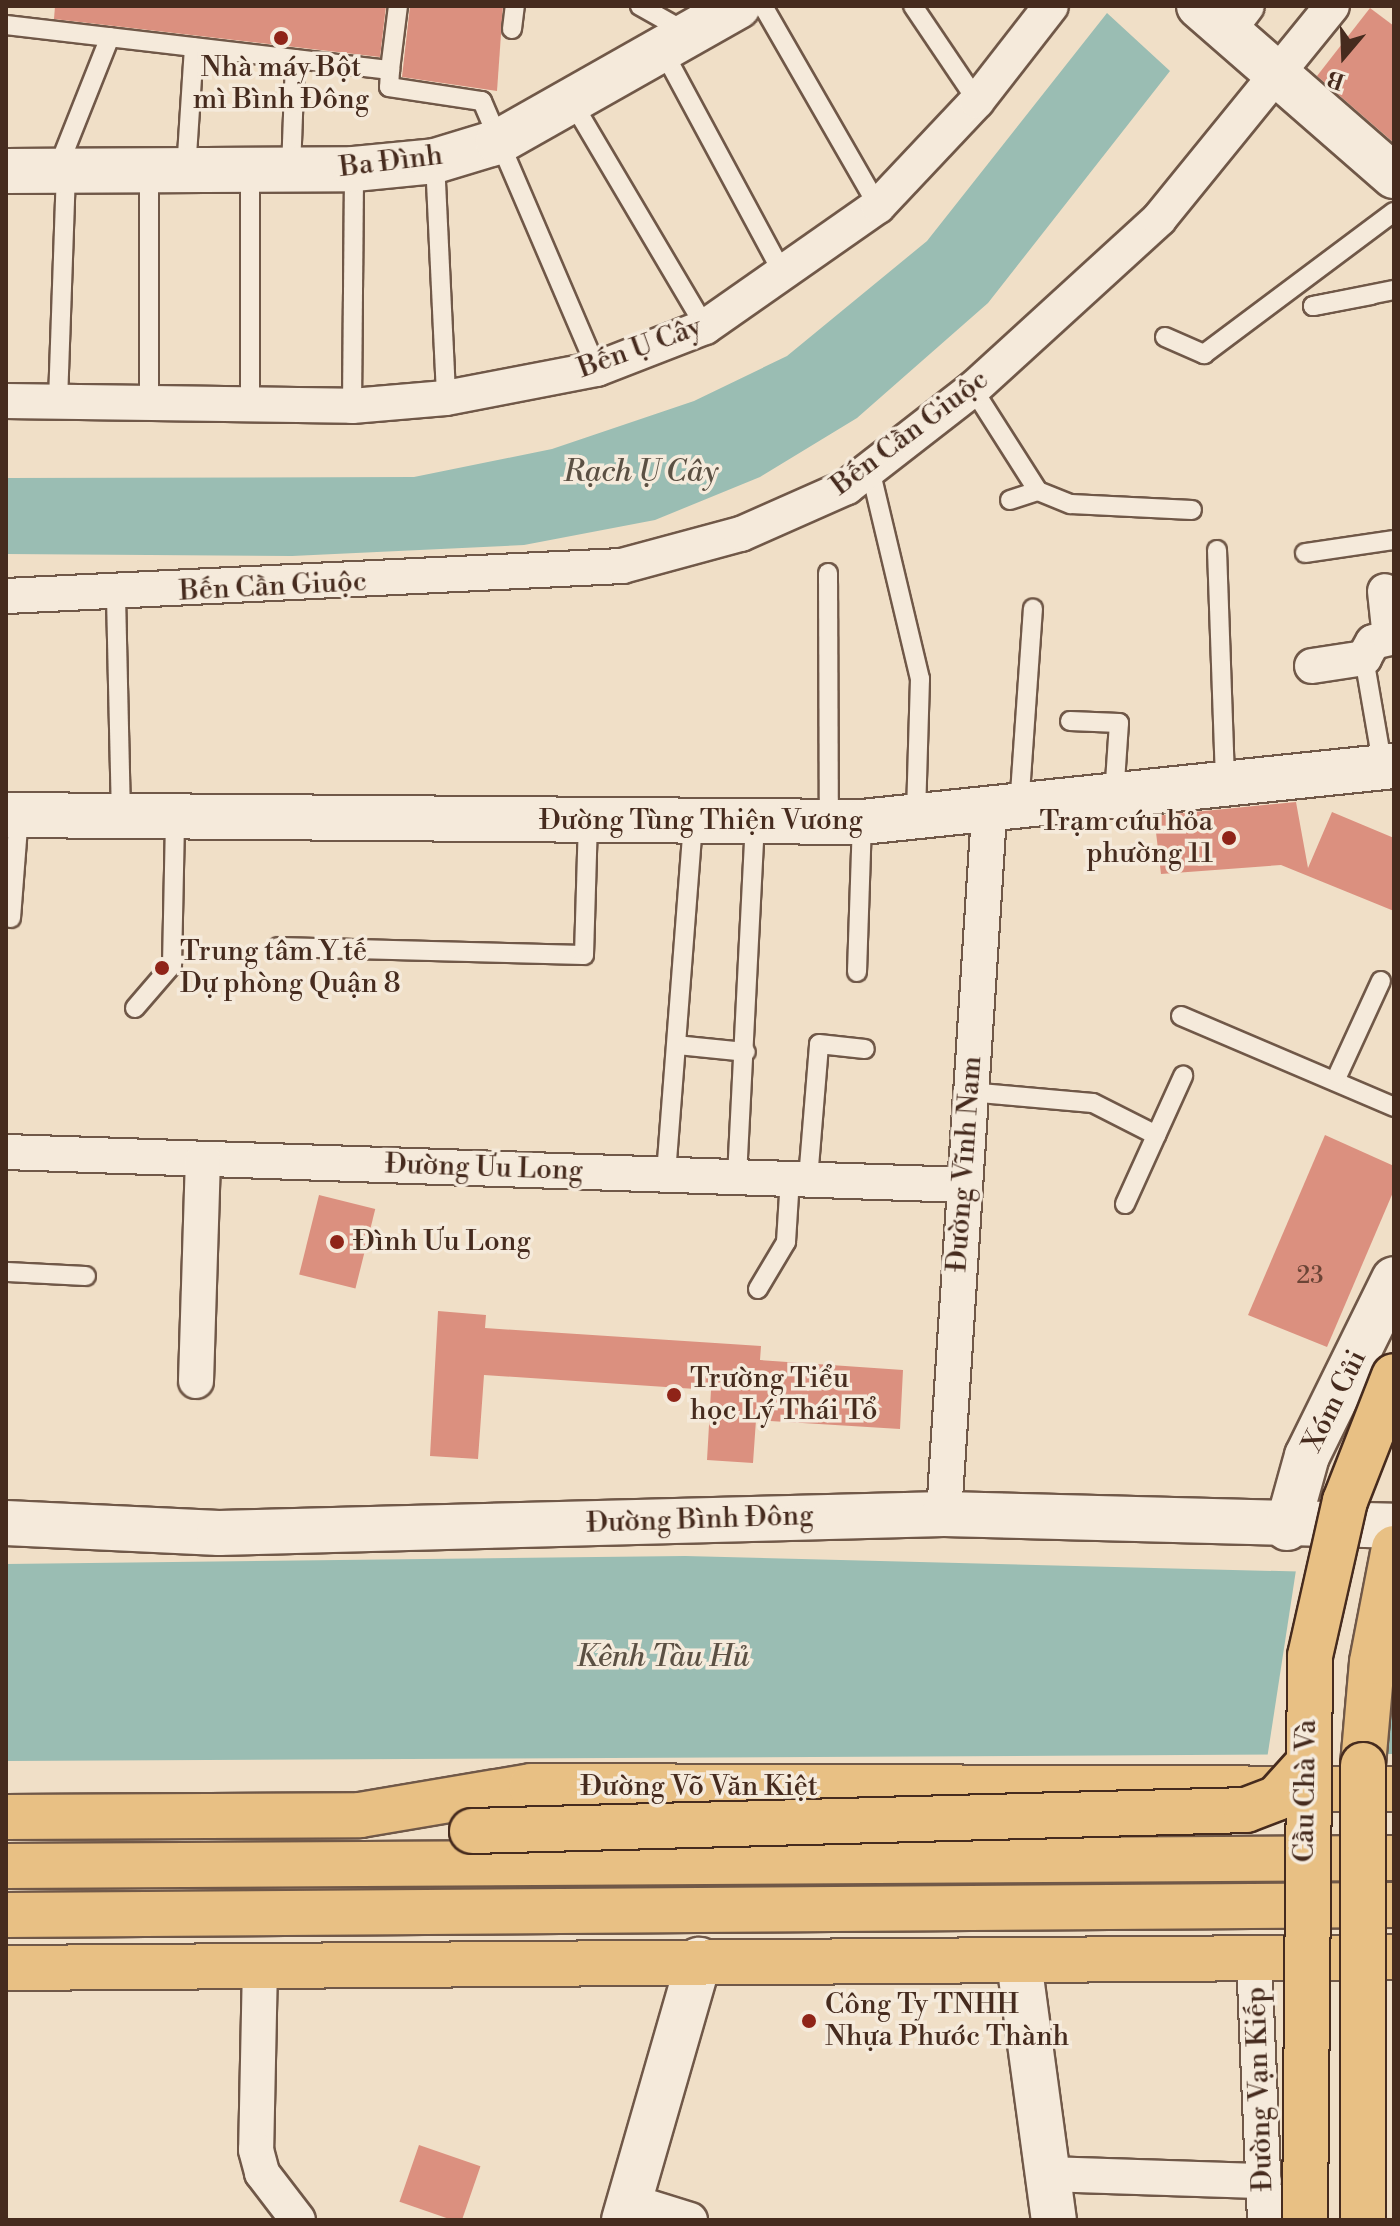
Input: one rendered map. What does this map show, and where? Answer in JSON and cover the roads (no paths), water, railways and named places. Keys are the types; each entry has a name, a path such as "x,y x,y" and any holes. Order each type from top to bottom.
{"main road":[{"name":"Cầu Chà Và","path":"1305,2220 1305,1767 1321,1592 1345,1501 1394,1376"},
{"name":"Cầu Chà Và","path":"1363,2220 1378,1777 1372,1662 1394,1548"},
{"path":"360,1815 472,1831 1246,1810 1277,1798 1305,1767"},
{"path":"1378,1777 1394,1802"},
{"name":"Đường Võ Văn Kiệt","path":"6,1817 360,1815 531,1786 1378,1777"},
{"path":"6,1866 1394,1858"},
{"path":"6,1915 1394,1905"},
{"path":"6,1968 699,1960 1019,1962 1394,1957"}],"street":[{"name":"Ba Đình","path":"6,171 354,169 435,161 498,142 738,6"},
{"name":"Bến Ụ Cây","path":"6,401 352,406 446,398 597,369 705,327 785,277 878,206 977,101 1051,6"},
{"name":"Bến Cần Giuộc","path":"6,596 116,596 622,566 741,534 847,487 973,389 1159,219 1332,6"},
{"path":"1221,15 1276,75 1394,176"},
{"path":"1312,666 1364,658 1373,642 1392,633 1385,591"},
{"name":"Đường Tùng Thiện Vương","path":"12,815 175,819 846,822 1004,812 1389,767"},
{"name":"Đường Vĩnh Nam","path":"944,1514 969,1092 1004,812"},
{"name":"Đường Ưu Long","path":"6,1152 963,1185"},
{"path":"196,1381 203,1159"},
{"name":"Xóm Củi","path":"1287,1528 1307,1456 1394,1279"},
{"name":"Đường Bình Đông","path":"6,1523 219,1533 944,1514 1287,1528 1394,1526"},
{"name":"Đường Vạn Kiếp","path":"1254,1958 1265,2220"},
{"path":"690,2220 626,2211 699,1960"},
{"path":"1019,1962 1054,2220"},
{"path":"260,1965 256,2150 262,2173 298,2220"},
{"path":"1048,2174 1264,2181"}],"lane":[{"path":"398,6 389,87 482,101 597,369"},
{"path":"512,29 515,6"},
{"path":"640,6 676,42 785,277"},
{"path":"763,6 878,206"},
{"path":"913,6 977,101"},
{"path":"6,25 390,70"},
{"path":"58,401 61,170 110,37"},
{"path":"149,402 168,171 194,47"},
{"path":"250,405 270,170 295,59"},
{"path":"571,100 705,327"},
{"path":"435,161 446,398"},
{"path":"352,406 354,169"},
{"path":"1165,337 1204,354 1394,212"},
{"path":"1372,295 1394,290"},
{"path":"973,389 1038,491 1071,504 1192,510"},
{"path":"870,469 920,679 916,818"},
{"path":"1010,500 1038,491"},
{"path":"1305,553 1394,540"},
{"path":"1217,550 1225,787"},
{"path":"828,573 857,972"},
{"path":"116,596 121,817"},
{"path":"1004,812 1033,608"},
{"path":"1364,658 1389,767"},
{"path":"1070,721 1119,723 1114,800"},
{"path":"11,918 12,815"},
{"path":"135,1008 172,965 175,819"},
{"path":"278,947 584,955 588,821"},
{"path":"666,1174 693,823"},
{"path":"737,1177 746,1052 755,823"},
{"path":"1335,1081 1381,981"},
{"path":"1181,1016 1394,1107"},
{"path":"758,1289 786,1242 799,1179 819,1044 865,1049"},
{"path":"677,1045 746,1052"},
{"path":"1125,1204 1183,1076"},
{"path":"969,1092 1093,1103 1156,1135"},
{"path":"6,1272 86,1276"}],"water":[{"name":"Rạch Ụ Cây","path":"1107,13 1170,71 988,303 857,418 760,477 655,520 524,545 292,556 6,554 6,478 414,477 552,449 694,401 787,356 927,241"},
{"name":"Kênh Tàu Hủ","path":"685,1556 1394,1574 1394,1754 6,1761 6,1564"}],"place":[{"name":"Nhà máy Bột mì Bình Đông","path":"281,38"},
{"name":"Trạm cứu hỏa phường 11","path":"1229,838"},
{"name":"Trung tâm Y tế Dự phòng Quận 8","path":"162,968"},
{"name":"Đình Ưu Long","path":"337,1242"},
{"name":"Trường Tiểu học Lý Thái Tổ","path":"674,1395"},
{"name":"Công Ty TNHH Nhựa Phước Thành","path":"809,2021"}]}
